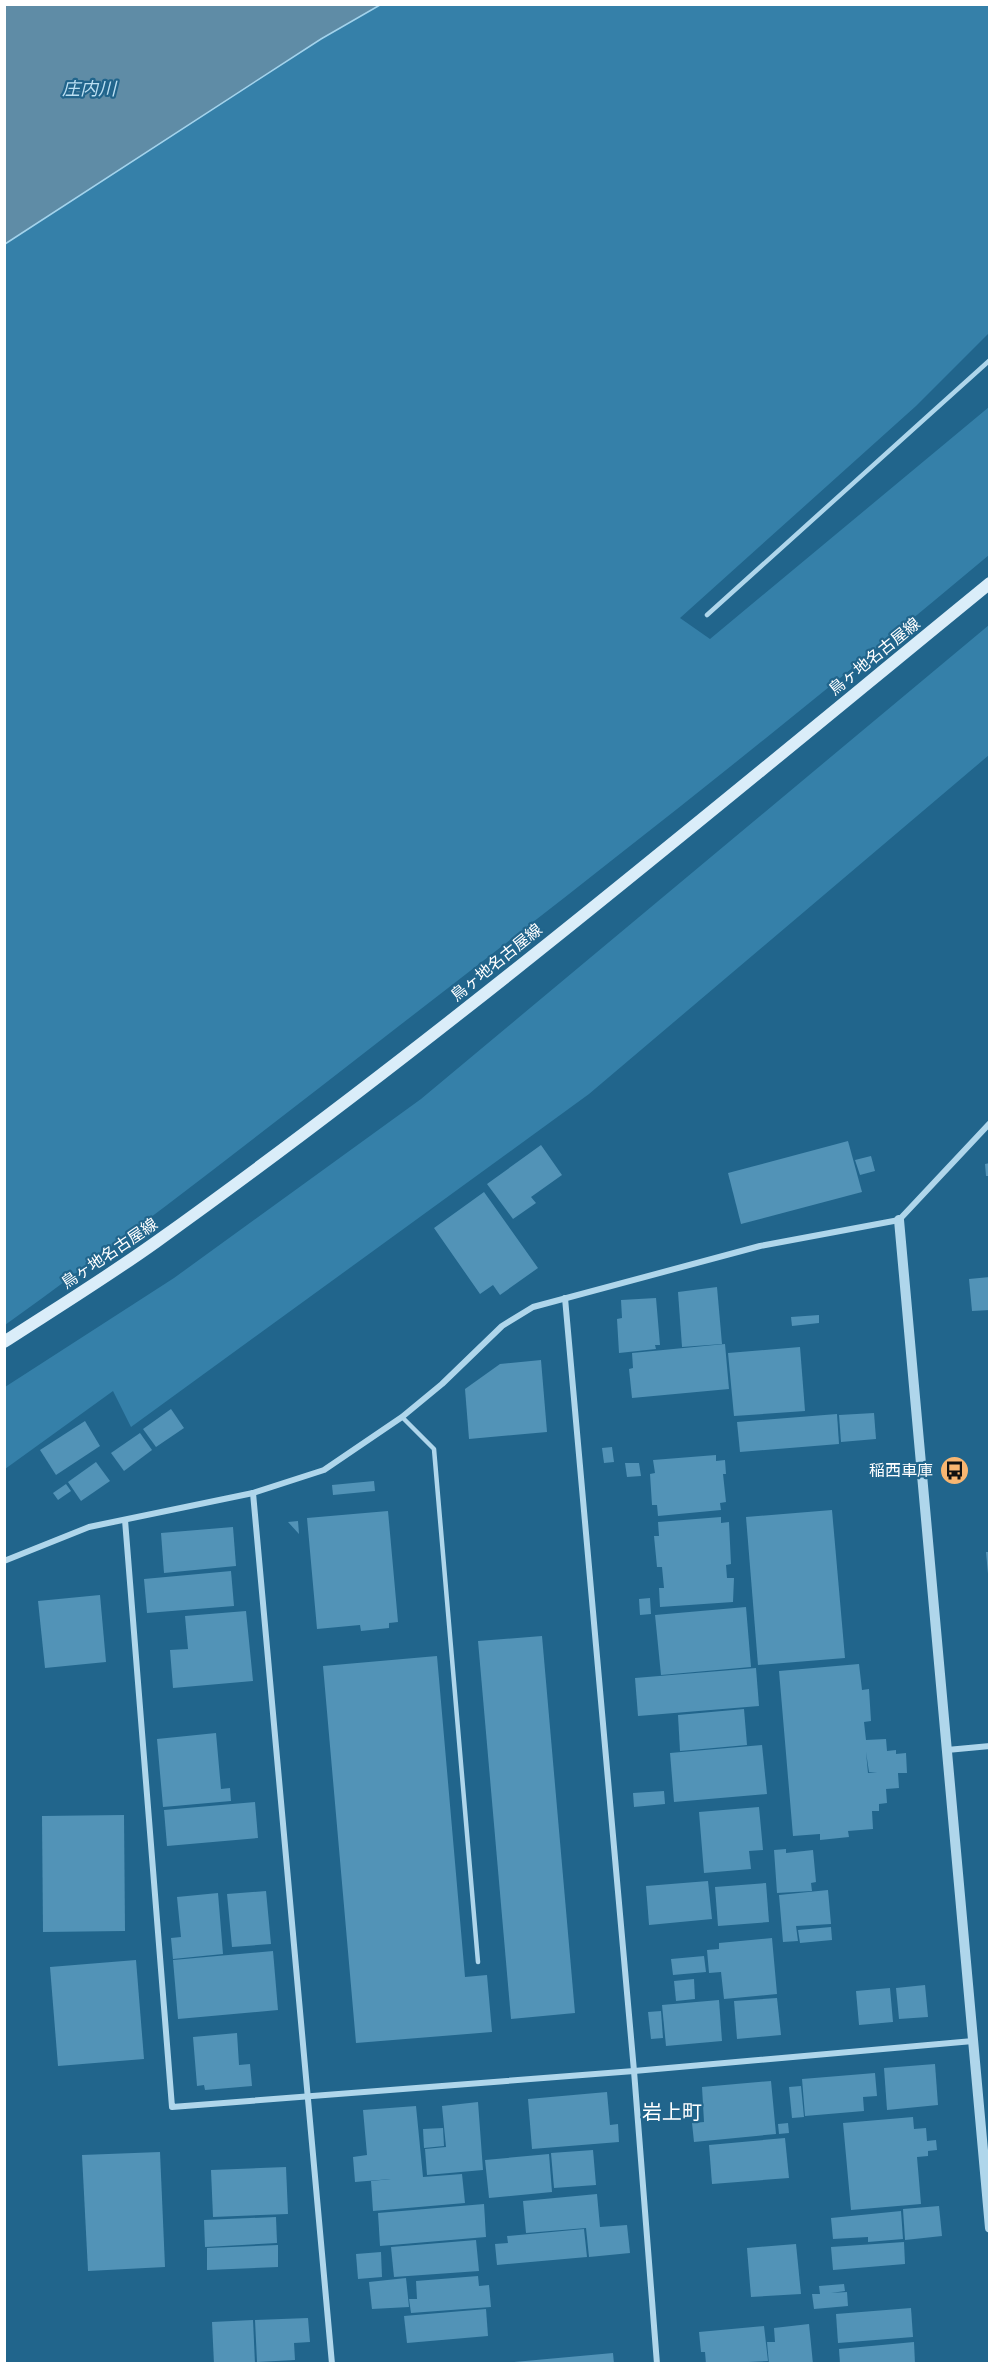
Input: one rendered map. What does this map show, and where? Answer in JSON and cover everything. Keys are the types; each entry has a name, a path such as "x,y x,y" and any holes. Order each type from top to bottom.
{"main road":[{"name":"鳥ヶ地名古屋線","path":"4,1342 154,1244 384,1073 990,583"}],"street":[{"path":"4,1562 89,1527 253,1493 324,1470 402,1417 442,1384 502,1326 533,1307 760,1246 899,1220 989,1124"},
{"path":"899,1220 990,2228"},
{"path":"565,1298 634,2071 657,2364"},
{"path":"253,1493 332,2364"},
{"path":"125,1520 172,2107 634,2071 973,2041"},
{"path":"946,1750 990,1746"}],"lane":[{"path":"707,615 990,360"},
{"path":"402,1417 434,1449 478,1962"}],"shaded area":[{"path":"380,5 989,5 989,333 916,406 680,618 710,639 989,407 989,555 695,795 201,1179 5,1325 5,244 321,39"},
{"path":"989,625 989,755 589,1094 131,1427 113,1391 5,1469 5,1387 174,1278 421,1099"}],"water":[{"name":"庄内川","path":"5,4 380,5 321,39 5,244"}],"building":[{"path":"848,1141 862,1192 741,1224 728,1173"},
{"path":"541,1145 562,1175 531,1197 536,1203 513,1219 487,1184"},
{"path":"871,1156 875,1171 860,1175 855,1160"},
{"path":"990,1163 990,1176 986,1176 985,1164"},
{"path":"484,1192 538,1268 500,1295 493,1285 480,1294 434,1228"},
{"path":"990,1277 990,1310 972,1311 969,1279"},
{"path":"717,1287 722,1344 682,1347 678,1292"},
{"path":"656,1298 660,1345 655,1345 656,1349 619,1353 617,1319 622,1318 621,1300"},
{"path":"819,1315 819,1323 792,1326 791,1317"},
{"path":"725,1344 729,1389 632,1398 629,1369 633,1368 632,1353"},
{"path":"800,1347 805,1411 734,1416 728,1353"},
{"path":"541,1360 547,1432 469,1439 465,1389 500,1364"},
{"path":"171,1409 184,1428 156,1447 143,1429"},
{"path":"874,1413 876,1439 841,1442 839,1415"},
{"path":"837,1414 839,1444 740,1452 737,1422"},
{"path":"85,1421 100,1446 56,1475 40,1450"},
{"path":"140,1433 152,1450 124,1471 111,1453"},
{"path":"612,1447 614,1462 604,1463 602,1448"},
{"path":"716,1455 716,1461 725,1460 726,1474 723,1474 726,1502 720,1503 721,1510 658,1516 657,1505 652,1505 650,1474 655,1473 653,1460"},
{"path":"96,1462 110,1481 81,1501 68,1482"},
{"path":"625,1463 639,1463 641,1476 627,1477"},
{"path":"374,1481 375,1491 333,1495 332,1485"},
{"path":"66,1484 71,1491 58,1500 53,1493"},
{"path":"832,1510 845,1658 758,1665 746,1517"},
{"path":"388,1511 398,1622 389,1623 389,1628 361,1631 360,1625 317,1629 307,1518"},
{"path":"721,1517 721,1523 729,1522 731,1564 726,1565 727,1578 734,1578 733,1602 660,1607 659,1588 664,1588 662,1567 657,1567 654,1536 659,1536 658,1522"},
{"path":"298,1521 299,1534 288,1522"},
{"path":"233,1527 236,1566 164,1573 161,1533"},
{"path":"986,1552 990,1552 990,1574 988,1574"},
{"path":"231,1571 234,1606 147,1613 144,1579"},
{"path":"100,1595 106,1662 45,1668 38,1601"},
{"path":"650,1598 651,1614 640,1615 639,1599"},
{"path":"746,1607 751,1667 661,1675 655,1615"},
{"path":"246,1611 253,1681 173,1688 170,1650 188,1649 185,1616"},
{"path":"542,1636 575,2013 511,2019 478,1641"},
{"path":"437,1656 465,1977 487,1975 492,2032 356,2043 323,1666"},
{"path":"859,1664 862,1690 869,1689 871,1721 864,1722 866,1740 886,1739 887,1751 896,1750 896,1754 906,1753 907,1773 898,1773 899,1788 886,1789 887,1803 879,1804 879,1811 872,1811 873,1829 848,1831 849,1837 820,1840 820,1834 793,1836 779,1671"},
{"path":"756,1668 759,1706 638,1716 635,1678"},
{"path":"744,1709 747,1745 680,1751 678,1715"},
{"path":"216,1733 221,1789 230,1788 231,1801 163,1807 157,1739"},
{"path":"762,1745 767,1794 674,1802 670,1753"},
{"path":"664,1791 665,1804 634,1807 633,1793"},
{"path":"255,1802 258,1838 167,1846 164,1810"},
{"path":"759,1807 763,1850 749,1851 751,1869 704,1873 699,1812"},
{"path":"124,1815 125,1931 43,1932 42,1816"},
{"path":"786,1849 786,1853 813,1850 816,1882 811,1883 812,1891 777,1893 774,1850"},
{"path":"708,1881 712,1919 649,1925 646,1886"},
{"path":"766,1883 769,1922 718,1926 715,1887"},
{"path":"828,1890 831,1924 796,1926 798,1941 783,1942 779,1895"},
{"path":"266,1891 271,1944 232,1947 227,1894"},
{"path":"218,1893 223,1954 173,1959 171,1938 181,1937 177,1897"},
{"path":"831,1927 832,1940 800,1943 798,1930"},
{"path":"772,1938 777,1994 724,1999 721,1972 709,1973 707,1950 719,1949 719,1943"},
{"path":"273,1951 278,2010 178,2019 173,1960"},
{"path":"704,1956 706,1972 673,1975 671,1959"},
{"path":"136,1960 144,2059 58,2066 50,1967"},
{"path":"694,1979 695,1999 676,2001 674,1981"},
{"path":"925,1985 928,2017 899,2019 896,1988"},
{"path":"890,1988 893,2022 859,2025 856,1991"},
{"path":"777,1998 781,2035 737,2039 734,2001"},
{"path":"719,2000 722,2041 666,2046 662,2005"},
{"path":"661,2011 663,2038 651,2039 648,2012"},
{"path":"237,2033 239,2065 250,2064 252,2086 205,2090 204,2085 197,2086 193,2037"},
{"path":"935,2064 938,2105 887,2110 884,2068"},
{"path":"875,2073 877,2096 863,2097 864,2111 805,2116 802,2079"},
{"path":"771,2081 776,2134 694,2142 692,2123 704,2122 702,2087"},
{"path":"801,2086 804,2117 792,2118 789,2087"},
{"path":"607,2092 610,2125 618,2124 619,2142 532,2149 528,2099"},
{"path":"478,2102 483,2170 427,2175 425,2149 446,2147 442,2106"},
{"path":"416,2106 423,2177 462,2174 465,2203 373,2211 371,2181 391,2179 355,2182 353,2157 367,2155 363,2110"},
{"path":"913,2117 914,2129 926,2128 927,2141 936,2140 937,2150 928,2151 928,2156 917,2157 921,2204 851,2210 843,2123"},
{"path":"788,2123 789,2133 779,2134 778,2124"},
{"path":"443,2128 444,2146 424,2148 423,2129"},
{"path":"785,2138 789,2178 712,2184 709,2145"},
{"path":"593,2150 596,2185 554,2188 551,2153"},
{"path":"160,2152 165,2267 88,2271 82,2155"},
{"path":"549,2154 552,2192 489,2198 485,2160"},
{"path":"286,2167 288,2214 213,2217 211,2170"},
{"path":"597,2194 600,2227 627,2225 630,2253 589,2257 586,2228 526,2233 523,2201"},
{"path":"484,2204 486,2237 380,2246 378,2213"},
{"path":"939,2206 942,2236 905,2240 903,2209"},
{"path":"901,2211 903,2239 868,2242 868,2237 833,2239 831,2218"},
{"path":"276,2217 277,2243 205,2247 204,2220"},
{"path":"584,2229 587,2257 497,2265 495,2244 508,2243 507,2236"},
{"path":"476,2240 479,2271 394,2277 391,2247"},
{"path":"904,2242 905,2264 833,2270 831,2247"},
{"path":"796,2244 801,2294 751,2297 747,2248"},
{"path":"278,2245 278,2267 207,2270 207,2248"},
{"path":"381,2252 382,2277 358,2279 356,2254"},
{"path":"478,2276 479,2286 489,2285 491,2307 411,2313 409,2299 417,2299 416,2281"},
{"path":"406,2278 409,2307 372,2309 369,2282"},
{"path":"844,2284 845,2291 831,2293 847,2292 848,2306 814,2309 812,2294 820,2294 819,2286"},
{"path":"911,2308 913,2337 838,2343 836,2314"},
{"path":"486,2309 488,2336 407,2343 404,2316"},
{"path":"308,2318 310,2342 294,2343 295,2360 257,2362 255,2320"},
{"path":"253,2320 255,2364 214,2364 212,2322"},
{"path":"809,2324 813,2364 769,2364 767,2342 775,2342 774,2328"},
{"path":"764,2326 768,2361 706,2364 705,2352 701,2352 699,2332"},
{"path":"914,2342 915,2364 840,2364 839,2349"},
{"path":"613,2353 614,2364 514,2364 514,2362"}],"place":[{"name":"稲西車庫","path":"954,1470"}],"district":[{"name":"岩上町","path":"672,2112"}]}
